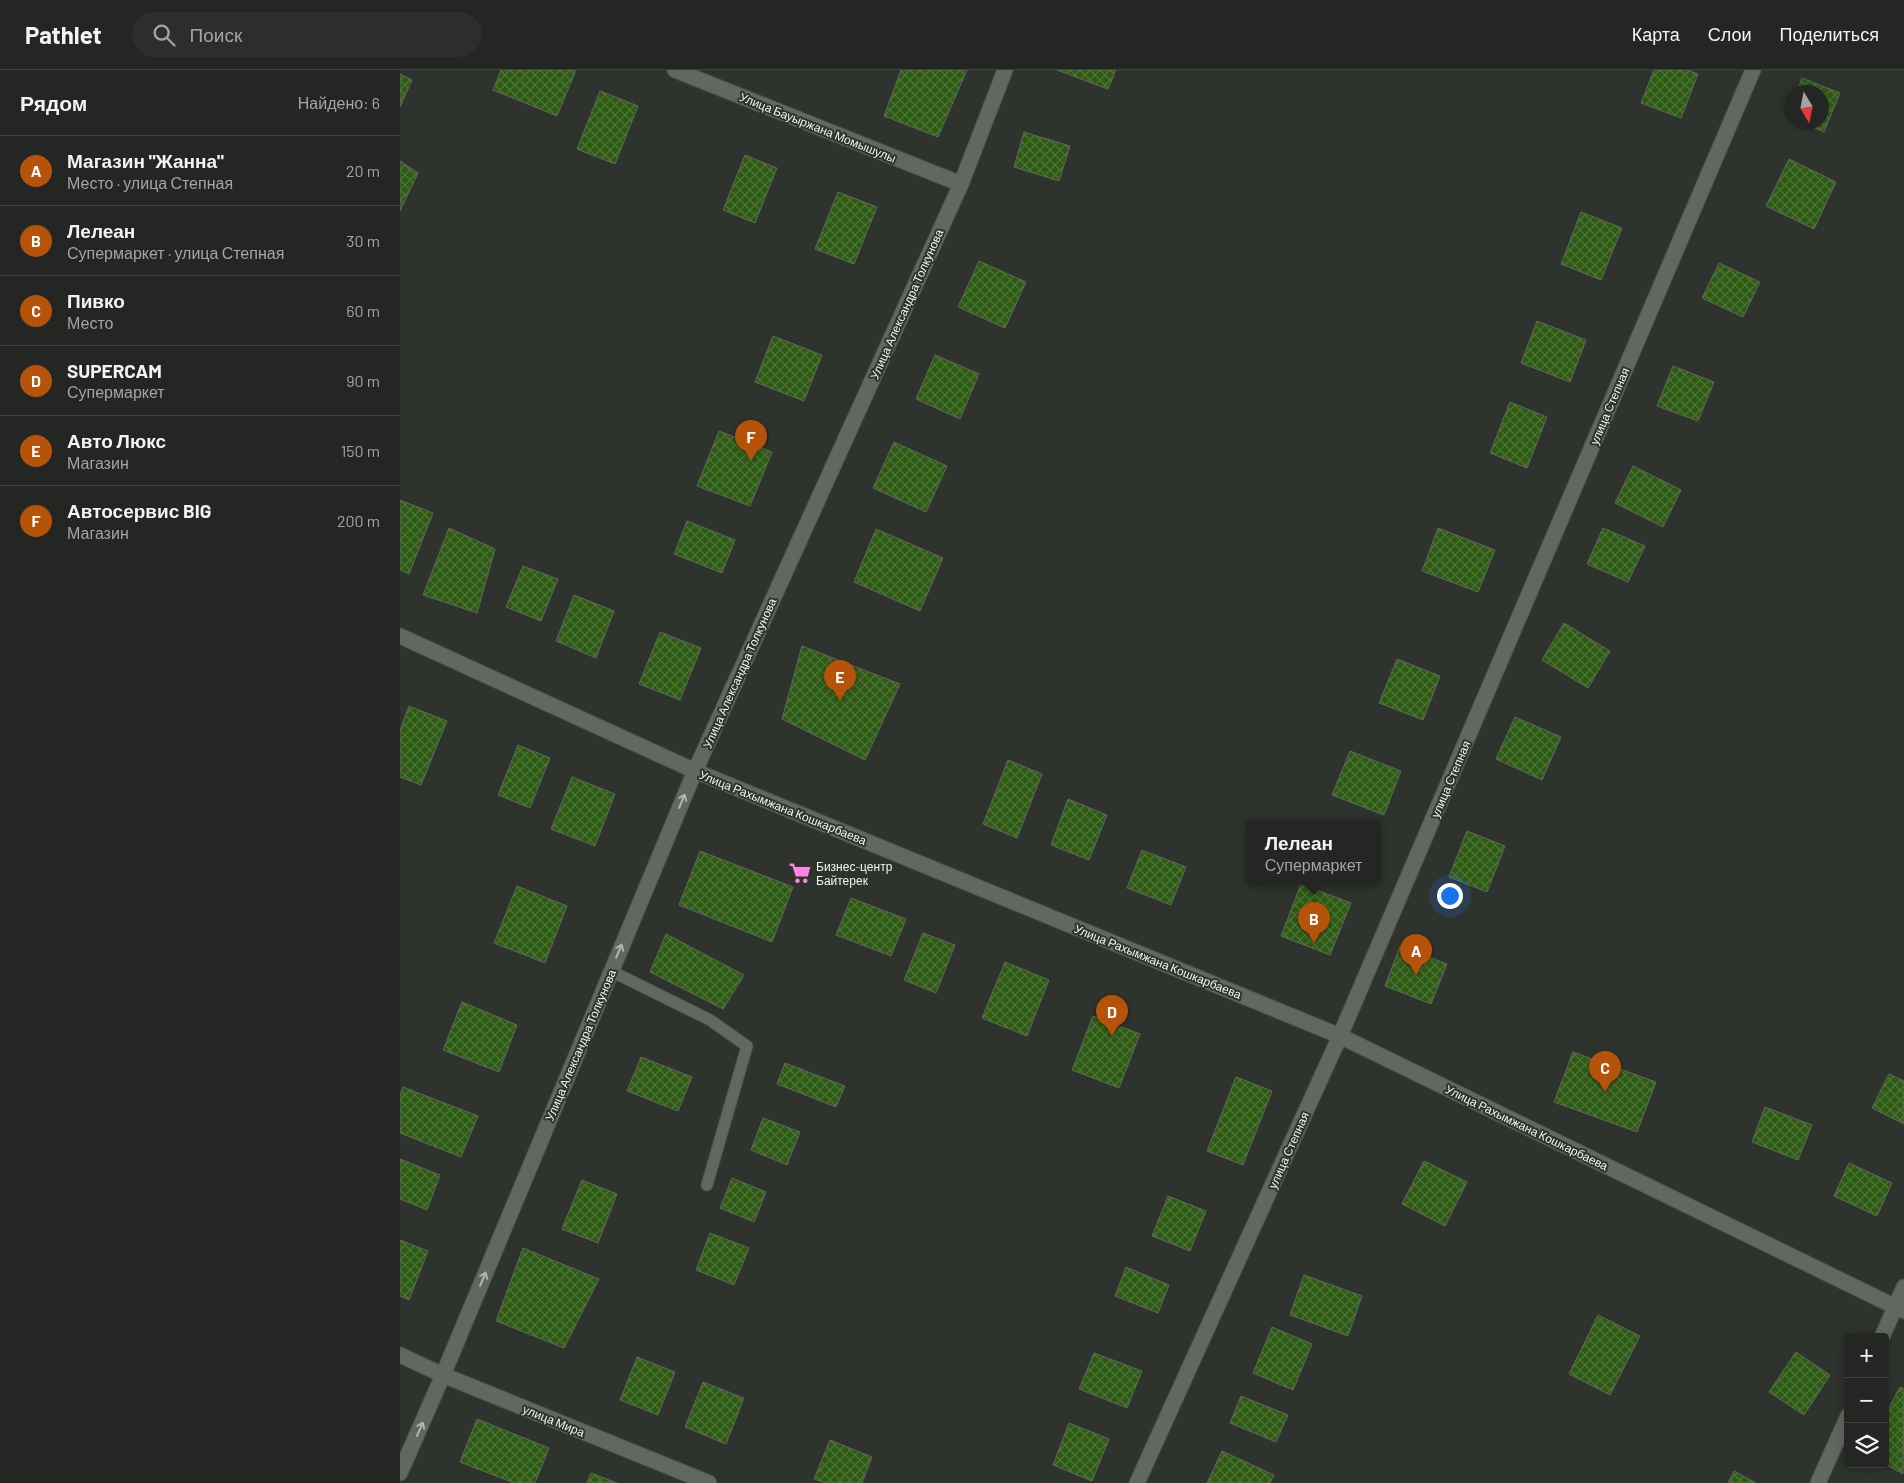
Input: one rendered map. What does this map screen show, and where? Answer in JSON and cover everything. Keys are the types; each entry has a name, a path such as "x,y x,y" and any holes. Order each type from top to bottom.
{"street":[{"name":"Улица Бауыржана Момышулы","path":"676,70 961,184"},
{"name":"Улица Александра Толкунова","path":"400,1473 443,1375 694,771 961,184 1005,70"},
{"name":"улица Степная","path":"1137,1483 1340,1036 1753,70"},
{"name":"Улица Рахымжана Кошкарбаева","path":"400,636 694,771 1340,1036 1900,1309"},
{"path":"1885,1333 1900,1309 1904,1287"},
{"name":"улица Мира","path":"400,1355 443,1375 710,1483"},
{"path":"1818,1483 1845,1423"}],"lane":[{"path":"611,971 710,1020 747,1046 707,1185"}],"building":[{"path":"501,70 576,70 557,116 493,90"},
{"path":"901,70 967,70 938,137 884,116"},
{"path":"1057,70 1116,70 1108,89"},
{"path":"1654,70 1688,70 1698,74 1681,118 1641,103"},
{"path":"400,74 412,80 400,107"},
{"path":"1802,78 1820,85 1800,85"},
{"path":"1829,89 1840,93 1829,120"},
{"path":"600,91 638,106 615,164 577,149"},
{"path":"1024,132 1070,146 1059,181 1014,167"},
{"path":"745,155 777,168 755,223 723,210"},
{"path":"1789,159 1836,182 1814,229 1766,206"},
{"path":"400,161 418,173 400,211"},
{"path":"838,192 877,207 854,264 815,249"},
{"path":"1581,212 1622,228 1601,280 1561,264"},
{"path":"979,261 1026,282 1005,328 958,307"},
{"path":"1719,263 1760,282 1743,317 1702,298"},
{"path":"1537,321 1586,340 1570,382 1521,363"},
{"path":"773,336 822,355 804,401 755,382"},
{"path":"935,355 979,374 960,419 916,399"},
{"path":"1673,366 1714,382 1698,421 1657,406"},
{"path":"1510,402 1547,417 1527,468 1490,453"},
{"path":"719,431 772,452 750,506 697,486"},
{"path":"894,442 947,466 926,512 873,488"},
{"path":"1633,466 1681,490 1663,527 1615,503"},
{"path":"400,500 433,513 409,574 400,570"},
{"path":"687,521 735,540 722,573 674,554"},
{"path":"449,528 495,549 477,613 423,595"},
{"path":"1438,528 1495,550 1478,592 1422,571"},
{"path":"1603,528 1645,546 1628,582 1587,564"},
{"path":"876,529 943,558 920,611 854,582"},
{"path":"523,566 558,579 541,621 506,607"},
{"path":"574,595 614,611 596,658 556,641"},
{"path":"1564,623 1610,651 1588,688 1542,660"},
{"path":"660,632 701,648 680,700 639,684"},
{"path":"802,646 900,684 865,760 782,719"},
{"path":"1397,659 1440,676 1423,720 1379,703"},
{"path":"409,706 447,721 421,785 400,777 400,730"},
{"path":"1515,717 1561,737 1542,780 1496,759"},
{"path":"518,745 550,758 530,808 498,795"},
{"path":"1350,751 1401,771 1384,815 1332,795"},
{"path":"1008,760 1042,774 1017,838 983,824"},
{"path":"572,777 615,794 595,846 551,829"},
{"path":"1068,799 1107,815 1089,860 1051,845"},
{"path":"1467,831 1505,846 1487,892 1449,877"},
{"path":"1142,850 1186,867 1171,905 1127,888"},
{"path":"700,851 793,887 772,942 679,905"},
{"path":"1301,885 1351,903 1330,955 1281,936"},
{"path":"517,886 567,906 545,963 494,943"},
{"path":"851,898 906,919 891,956 836,935"},
{"path":"923,933 955,945 936,993 904,980"},
{"path":"666,934 744,975 723,1009 650,972"},
{"path":"1400,946 1447,964 1431,1004 1385,986"},
{"path":"1005,962 1049,980 1027,1036 982,1018"},
{"path":"462,1002 517,1025 499,1072 443,1050"},
{"path":"1093,1016 1140,1034 1119,1088 1072,1070"},
{"path":"1573,1052 1656,1082 1637,1132 1554,1102"},
{"path":"641,1057 692,1077 678,1111 627,1091"},
{"path":"785,1063 845,1086 836,1107 777,1084"},
{"path":"1889,1074 1904,1081 1904,1124 1872,1108"},
{"path":"1236,1077 1272,1091 1243,1165 1207,1151"},
{"path":"403,1087 478,1116 461,1157 400,1133 400,1095"},
{"path":"1765,1107 1812,1125 1798,1160 1752,1142"},
{"path":"763,1118 800,1132 787,1165 751,1150"},
{"path":"400,1159 440,1175 427,1210 400,1199"},
{"path":"1424,1161 1467,1182 1445,1226 1402,1204"},
{"path":"1849,1163 1892,1183 1877,1216 1834,1196"},
{"path":"732,1178 766,1192 754,1222 720,1208"},
{"path":"582,1180 617,1194 598,1243 562,1229"},
{"path":"1168,1196 1206,1211 1190,1251 1152,1236"},
{"path":"710,1233 749,1248 734,1285 696,1270"},
{"path":"400,1240 428,1251 409,1300 400,1296"},
{"path":"523,1248 599,1279 564,1348 496,1321"},
{"path":"1126,1267 1169,1285 1158,1313 1115,1296"},
{"path":"1304,1275 1362,1296 1348,1336 1290,1315"},
{"path":"1598,1315 1640,1336 1610,1395 1569,1374"},
{"path":"1272,1327 1312,1344 1293,1390 1253,1373"},
{"path":"1796,1352 1830,1375 1804,1415 1769,1392"},
{"path":"1094,1353 1142,1371 1127,1408 1079,1389"},
{"path":"637,1357 675,1372 658,1415 620,1400"},
{"path":"703,1382 744,1398 726,1444 685,1427"},
{"path":"1900,1387 1904,1389 1903,1474 1889,1466 1889,1408"},
{"path":"1241,1396 1288,1415 1276,1442 1230,1423"},
{"path":"477,1419 549,1448 535,1483 514,1483 460,1462"},
{"path":"1069,1423 1109,1439 1092,1481 1053,1465"},
{"path":"830,1440 872,1457 862,1483 826,1483 814,1479"},
{"path":"1222,1451 1274,1475 1270,1483 1207,1483"},
{"path":"1734,1471 1756,1483 1728,1483"},
{"path":"591,1473 617,1483 587,1483"}],"place":[{"name":"Автосервис BIG","path":"751,461"},
{"name":"Авто Люкс","path":"840,701"},
{"name":"Бизнес-центр Байтерек","path":"800,873"},
{"name":"Лелеан","path":"1314,943"},
{"name":"Магазин \"Жанна\"","path":"1416,975"},
{"name":"SUPERCAM","path":"1112,1036"},
{"name":"Пивко","path":"1605,1092"}]}
